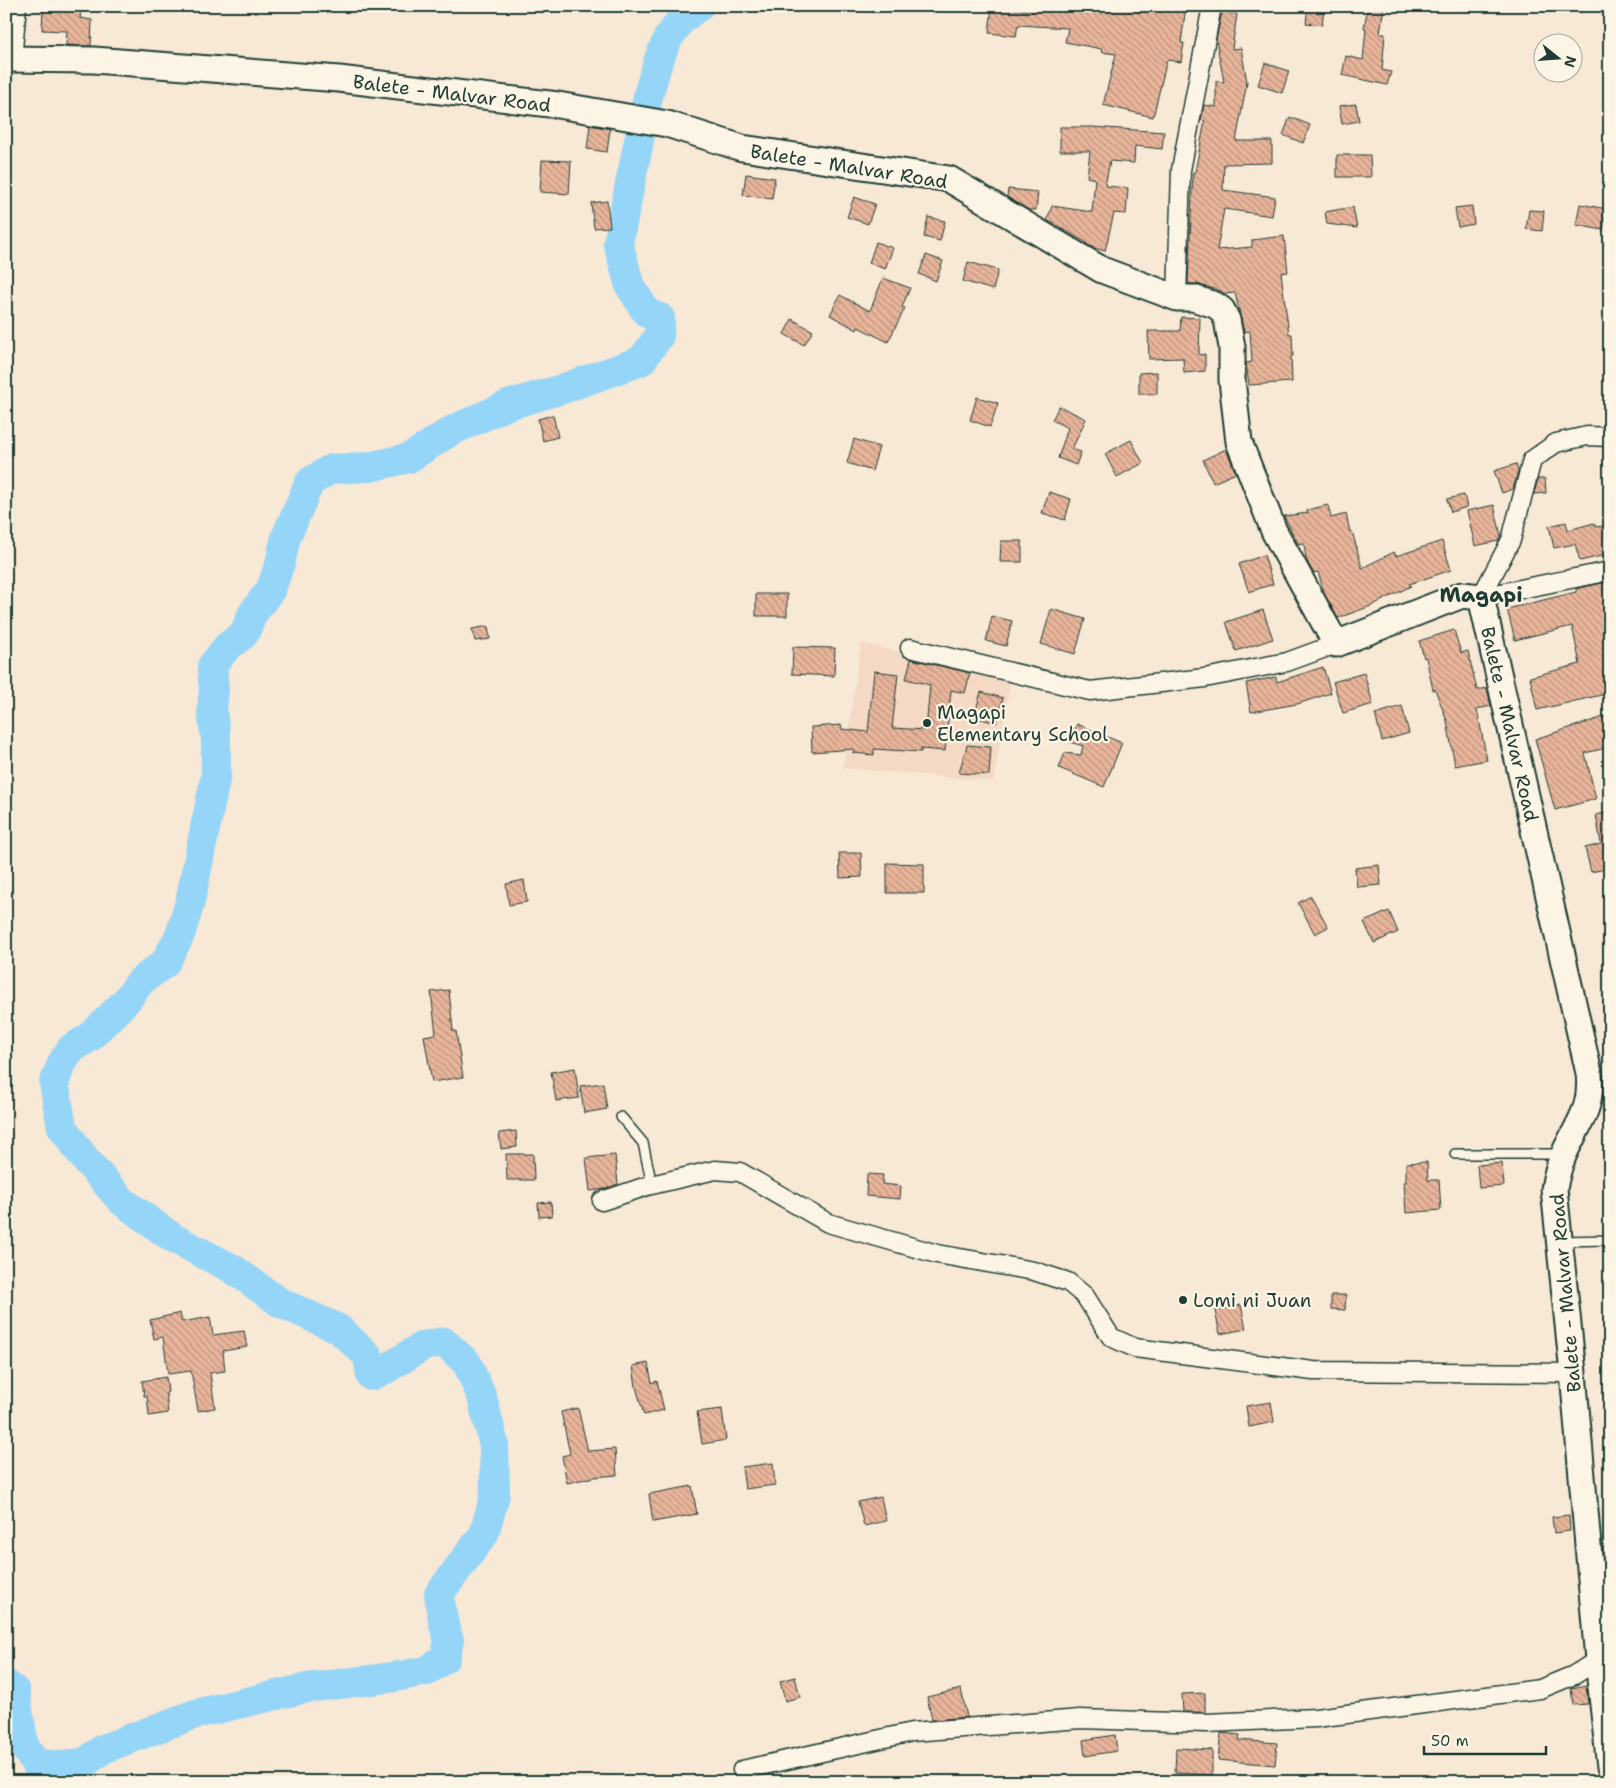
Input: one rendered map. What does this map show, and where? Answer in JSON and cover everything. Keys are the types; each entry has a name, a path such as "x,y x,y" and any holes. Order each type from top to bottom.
{"main road":[{"name":"Balete - Malvar Road","path":"9,59 94,60 339,80 558,105 667,124 742,148 949,180 1102,270 1177,298 1193,298 1215,305 1222,310 1232,347 1232,380 1239,442 1274,531 1336,644"},
{"path":"1336,644 1462,595 1481,597"},
{"name":"Balete - Malvar Road","path":"1481,597 1588,1066 1589,1101 1580,1125 1564,1154 1554,1189 1609,1761"}],"street":[{"path":"9,59 17,6"},
{"path":"1177,298 1181,170 1212,6"},
{"path":"1481,597 1511,540 1532,460 1556,443 1587,436 1610,437"},
{"path":"1481,597 1610,571"},
{"path":"910,648 1090,690 1205,678 1287,662 1336,644"},
{"path":"602,1201 652,1185 715,1170 740,1172 828,1223 937,1254 1034,1271 1068,1282 1086,1296 1111,1337 1135,1348 1312,1371 1573,1373"},
{"path":"742,1770 912,1732 1080,1719 1206,1723 1316,1718 1540,1690 1574,1675 1598,1660"}],"lane":[{"path":"621,1117 643,1142 652,1185"},
{"path":"1455,1154 1564,1154"},
{"path":"1560,1242 1610,1240"}],"shaded area":[{"name":"Magapi Elementary School","path":"861,643 1011,679 993,781 843,768"}],"building":[{"path":"992,6 1028,10 1028,6 1186,6 1181,43 1184,43 1181,62 1167,60 1153,117 1103,105 1116,54 1101,52 1102,49 1065,42 1068,28 1018,25 1016,36 989,33"},
{"path":"1308,6 1324,7 1322,25 1306,23"},
{"path":"1368,6 1384,6 1380,34 1385,34 1382,70 1391,72 1387,85 1342,75 1346,56 1363,60 1366,28 1364,28"},
{"path":"43,8 81,11 80,18 92,20 91,46 66,45 67,31 42,30"},
{"path":"1222,12 1237,14 1232,49 1241,48 1247,82 1236,141 1272,141 1272,163 1224,164 1223,190 1275,197 1272,216 1224,209 1217,250 1252,247 1252,240 1284,236 1288,272 1281,273 1289,334 1292,334 1292,382 1249,385 1246,363 1252,362 1250,331 1244,332 1235,293 1225,294 1197,284 1188,284 1193,172 1195,172 1205,121 1201,120 1204,105 1216,107 1216,81 1224,82 1216,40"},
{"path":"1265,63 1289,71 1282,93 1258,85"},
{"path":"1356,104 1359,121 1342,124 1339,106"},
{"path":"1290,117 1310,125 1303,143 1283,135"},
{"path":"590,125 610,129 607,152 587,149"},
{"path":"1060,127 1092,127 1164,132 1162,149 1135,146 1134,163 1110,161 1105,186 1128,188 1126,214 1114,213 1105,251 1086,244 1047,220 1052,206 1092,212 1095,179 1087,177 1090,151 1060,151"},
{"path":"1337,155 1370,155 1371,177 1337,177"},
{"path":"542,160 571,161 569,194 540,192"},
{"path":"746,174 775,178 772,199 743,195"},
{"path":"1008,189 1038,192 1036,210 1029,210 1007,197"},
{"path":"854,197 875,204 868,224 847,217"},
{"path":"607,201 610,227 594,228 591,203"},
{"path":"1580,204 1607,209 1603,230 1576,225"},
{"path":"1472,206 1474,224 1458,227 1455,208"},
{"path":"1353,207 1357,228 1327,224 1325,212"},
{"path":"1529,210 1544,211 1542,231 1526,229"},
{"path":"928,217 945,221 940,241 924,237"},
{"path":"876,242 893,248 885,269 869,263"},
{"path":"926,255 943,261 936,281 919,274"},
{"path":"968,262 998,270 993,290 963,281"},
{"path":"883,278 910,288 902,307 905,308 888,342 858,327 857,330 830,315 840,295 870,311"},
{"path":"1181,317 1200,318 1199,355 1205,354 1205,371 1184,373 1183,358 1149,359 1148,331 1180,331"},
{"path":"792,319 813,331 804,345 784,334"},
{"path":"1157,372 1157,394 1139,394 1139,373"},
{"path":"977,397 998,403 990,427 970,420"},
{"path":"1059,406 1086,419 1072,449 1081,452 1076,465 1058,458 1068,428 1052,420"},
{"path":"553,415 558,437 543,441 538,419"},
{"path":"854,439 879,447 872,471 847,463"},
{"path":"1131,440 1143,463 1117,477 1105,454"},
{"path":"1226,449 1236,473 1213,483 1203,460"},
{"path":"1516,464 1518,471 1513,489 1502,493 1494,471"},
{"path":"1538,479 1545,479 1546,493 1534,494"},
{"path":"1049,492 1071,499 1065,520 1042,513"},
{"path":"1464,495 1467,507 1451,512 1447,499"},
{"path":"1328,505 1331,518 1346,514 1362,568 1394,552 1396,556 1442,541 1451,570 1409,584 1411,586 1371,606 1338,618 1325,595 1318,572 1313,573 1306,559 1304,543 1298,544 1284,516 1308,513 1307,510"},
{"path":"1494,505 1501,536 1498,541 1475,546 1467,511"},
{"path":"1566,522 1568,530 1594,523 1596,527 1610,525 1610,554 1580,561 1575,544 1554,548 1549,526"},
{"path":"1001,541 1022,541 1022,562 1000,562"},
{"path":"1264,555 1273,584 1249,592 1239,564"},
{"path":"1607,582 1610,597 1610,660 1606,660 1610,678 1610,693 1537,710 1530,677 1580,664 1572,626 1515,640 1507,609 1576,592 1576,589"},
{"path":"756,594 787,594 787,616 756,616"},
{"path":"1051,609 1085,619 1075,654 1041,644"},
{"path":"1263,610 1273,639 1236,651 1226,622"},
{"path":"992,616 1012,621 1006,646 986,641"},
{"path":"488,626 490,639 475,641 472,629"},
{"path":"1454,630 1461,653 1468,651 1477,690 1487,688 1491,706 1477,709 1487,760 1455,766 1447,721 1435,689 1433,690 1426,657 1424,658 1419,641"},
{"path":"793,647 835,648 834,676 792,674"},
{"path":"911,659 970,673 965,693 951,690 945,751 921,749 921,752 874,749 874,755 853,753 854,749 812,752 811,727 841,725 842,729 868,732 874,671 898,674 892,728 926,730 930,685 906,679"},
{"path":"1323,667 1331,693 1297,704 1251,712 1246,683 1276,677 1277,682"},
{"path":"1364,673 1373,704 1343,713 1333,682"},
{"path":"981,692 1003,698 996,723 974,717"},
{"path":"1402,706 1409,733 1382,741 1375,714"},
{"path":"1610,715 1610,747 1585,753 1596,799 1555,810 1535,739"},
{"path":"1077,724 1122,743 1104,787 1059,768 1065,753 1081,755 1083,746 1070,742"},
{"path":"967,745 991,747 989,775 959,773"},
{"path":"1610,812 1610,868 1591,872 1585,848 1601,844 1596,815"},
{"path":"839,853 861,853 862,877 840,878"},
{"path":"887,863 924,864 924,893 887,893"},
{"path":"1379,865 1381,885 1357,887 1355,868"},
{"path":"524,880 527,902 509,905 506,884"},
{"path":"1311,896 1328,927 1315,934 1298,903"},
{"path":"1389,911 1398,932 1374,943 1364,922"},
{"path":"449,990 453,1031 456,1031 463,1077 432,1082 424,1036 436,1034 431,992"},
{"path":"575,1068 579,1098 556,1101 551,1072"},
{"path":"603,1083 607,1109 584,1113 580,1086"},
{"path":"516,1131 517,1147 501,1149 499,1133"},
{"path":"506,1154 533,1154 534,1180 507,1180"},
{"path":"615,1155 618,1184 605,1189 590,1191 586,1158"},
{"path":"1427,1162 1428,1180 1439,1180 1441,1210 1406,1213 1404,1182 1406,1182 1406,1163"},
{"path":"1502,1163 1504,1186 1479,1188 1477,1165"},
{"path":"867,1174 883,1175 882,1184 901,1186 900,1199 866,1196"},
{"path":"551,1202 552,1216 539,1217 538,1203"},
{"path":"1331,1295 1346,1295 1345,1310 1331,1309"},
{"path":"1241,1305 1246,1329 1220,1334 1215,1311"},
{"path":"180,1313 182,1322 210,1317 213,1335 244,1331 247,1347 223,1351 225,1371 210,1373 215,1408 198,1411 191,1371 168,1374 163,1337 154,1339 150,1320"},
{"path":"648,1363 652,1383 657,1381 664,1410 644,1415 636,1387 633,1366"},
{"path":"166,1377 168,1413 149,1416 147,1396 144,1396 142,1381"},
{"path":"1271,1402 1274,1422 1249,1427 1246,1406"},
{"path":"578,1408 588,1451 615,1449 617,1475 594,1477 567,1483 562,1456 570,1454 561,1412"},
{"path":"722,1409 726,1440 702,1444 697,1412"},
{"path":"773,1463 775,1485 745,1489 742,1467"},
{"path":"692,1486 697,1514 653,1522 649,1494"},
{"path":"881,1497 886,1521 864,1526 858,1502"},
{"path":"1569,1515 1570,1531 1554,1533 1552,1517"},
{"path":"795,1677 800,1697 785,1701 780,1681"},
{"path":"1586,1685 1588,1704 1573,1705 1571,1688"},
{"path":"961,1689 967,1717 932,1720 927,1697"},
{"path":"1205,1693 1205,1712 1183,1712 1182,1694"},
{"path":"1221,1733 1240,1735 1239,1740 1277,1743 1275,1765 1218,1760"},
{"path":"1115,1735 1117,1751 1085,1756 1083,1740"},
{"path":"1176,1748 1212,1750 1212,1775 1175,1773"}],"waterway":[{"path":"6,1684 15,1691 24,1746 36,1764 65,1766 86,1762 103,1749 195,1714 307,1688 427,1671 445,1658 449,1640 443,1621 439,1594 484,1534 495,1495 494,1445 482,1397 467,1363 444,1342 423,1346 371,1376 368,1356 339,1329 281,1303 233,1269 173,1238 122,1201 85,1159 62,1127 54,1083 62,1063 71,1049 90,1037 126,1001 141,981 165,963 180,935 190,902 216,775 216,739 212,711 214,689 212,666 227,647 244,634 253,613 271,589 286,537 310,482 331,469 369,467 409,458 451,431 508,405 562,389 641,361 659,336 660,318 647,313 630,286 618,243 649,92 659,59 668,38 682,19 699,6"}],"place":[{"name":"Magapi Elementary School","path":"927,723"},
{"name":"Lomi ni Juan","path":"1183,1300"}],"district":[{"name":"Magapi","path":"1481,595"}]}
